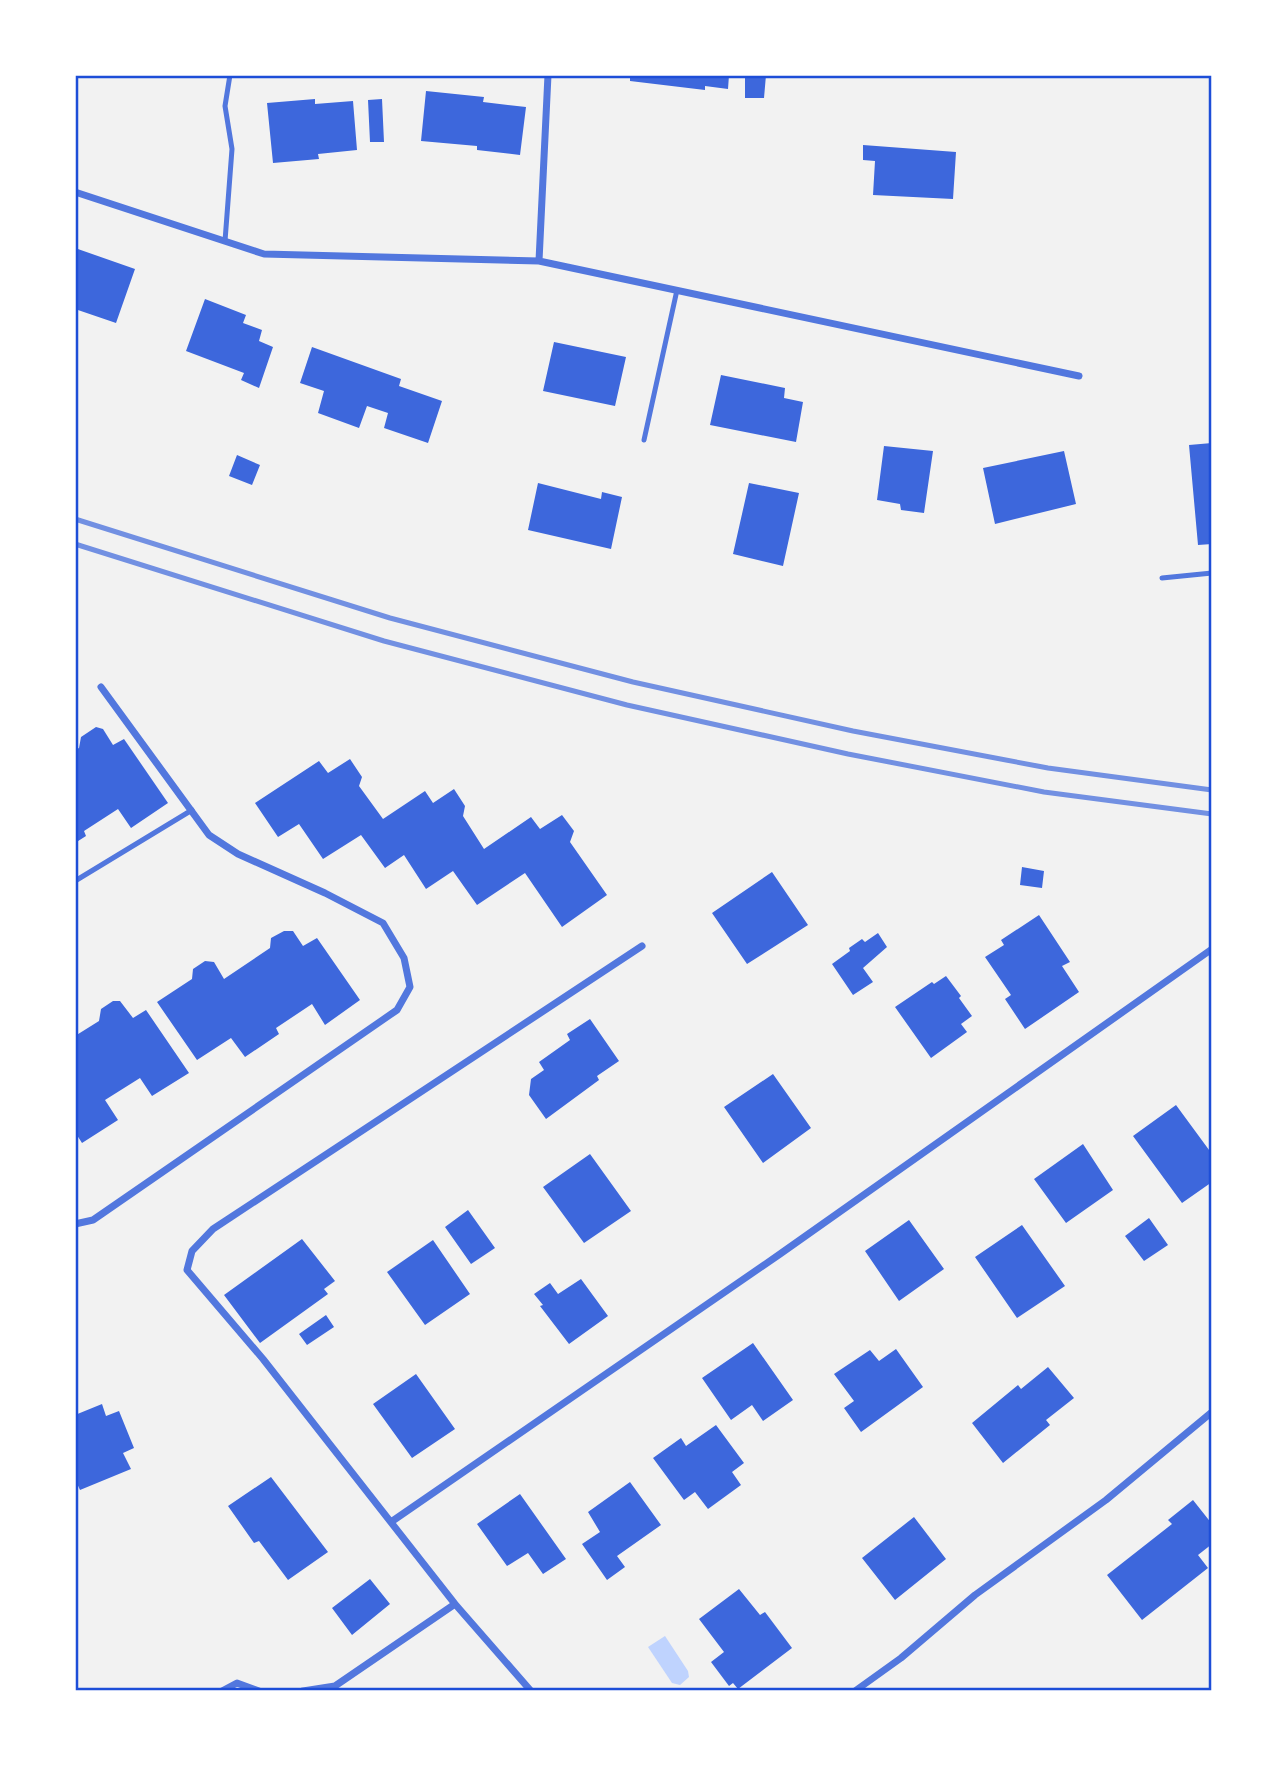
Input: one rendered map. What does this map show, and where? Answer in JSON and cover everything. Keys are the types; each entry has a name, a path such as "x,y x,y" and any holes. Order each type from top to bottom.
{"street":[{"path":"539,261 548,75"},
{"path":"75,192 264,254 539,261 1079,376"},
{"path":"75,1224 93,1220 397,1010 410,987 404,958 383,923 325,893 238,854 209,835 101,687"},
{"path":"531,1691 455,1604 263,1359 187,1270 192,1251 213,1229 642,946"},
{"path":"391,1522 779,1254 1212,949"},
{"path":"855,1691 901,1658 975,1595 1106,1500 1212,1412"},
{"path":"303,1691 335,1686 455,1604"},
{"path":"222,1691 237,1683 259,1691"}],"lane":[{"path":"225,241 232,149 225,106 230,75"},
{"path":"644,440 677,290"},
{"path":"1162,578 1212,573"},
{"path":"75,881 191,810"}],"water":[{"path":"665,1636 688,1671 689,1677 680,1685 672,1683 648,1647"}],"building":[{"path":"630,75 729,75 728,89 705,86 705,90 630,81"},
{"path":"745,75 766,75 764,98 745,98"},
{"path":"426,91 484,97 483,102 526,107 520,155 477,150 477,146 421,141"},
{"path":"315,99 315,104 353,101 357,150 318,154 319,159 273,163 267,103"},
{"path":"382,99 384,142 370,142 368,100"},
{"path":"863,145 956,152 953,199 873,195 875,161 863,160"},
{"path":"75,248 135,269 116,323 75,309"},
{"path":"205,299 246,315 243,323 262,330 259,341 273,347 259,388 241,380 244,373 186,351"},
{"path":"554,342 626,357 615,406 543,391"},
{"path":"312,347 401,379 399,386 442,401 428,443 384,428 388,413 367,406 359,428 318,413 324,391 300,383"},
{"path":"721,375 785,388 784,398 803,402 796,442 710,425"},
{"path":"1212,443 1212,544 1198,545 1189,445"},
{"path":"884,446 933,451 924,513 901,510 900,504 877,500"},
{"path":"1064,451 1076,504 995,524 983,468"},
{"path":"237,455 260,465 252,485 229,476"},
{"path":"538,483 601,499 602,492 622,497 611,549 528,530"},
{"path":"749,483 799,493 783,566 733,554"},
{"path":"96,727 103,729 113,745 124,739 168,803 131,828 118,809 84,831 86,836 75,843 75,750 79,748 81,737"},
{"path":"350,759 362,777 359,786 383,819 425,791 433,803 454,789 465,806 463,816 484,849 531,817 540,829 562,815 574,831 570,842 607,895 562,927 525,873 477,905 453,871 426,889 404,855 385,868 361,835 323,859 299,824 278,837 255,803 319,761 328,773"},
{"path":"1022,867 1044,871 1042,888 1020,885"},
{"path":"772,872 808,925 747,964 712,913"},
{"path":"1039,915 1070,962 1062,966 1079,992 1025,1029 1005,999 1011,995 985,957 1004,945 1001,940"},
{"path":"284,931 293,931 303,946 317,938 360,1000 325,1025 312,1004 276,1028 279,1034 245,1057 231,1038 197,1060 157,1002 192,979 193,969 205,961 214,962 224,979 270,948 271,938"},
{"path":"878,933 887,947 863,968 873,982 853,995 832,964 862,939 865,942"},
{"path":"946,976 972,1016 961,1024 967,1032 931,1058 895,1007 932,982 934,984"},
{"path":"113,1001 120,1001 133,1018 146,1010 189,1073 152,1096 140,1078 105,1100 118,1120 82,1143 75,1132 75,1036 99,1021 101,1009"},
{"path":"590,1019 619,1061 597,1076 599,1080 546,1119 529,1095 531,1079 544,1070 539,1062 570,1040 567,1034"},
{"path":"773,1074 811,1128 763,1163 724,1107"},
{"path":"1176,1105 1212,1154 1212,1182 1182,1203 1133,1136"},
{"path":"1083,1144 1113,1190 1066,1223 1034,1179"},
{"path":"590,1154 631,1211 584,1243 543,1187"},
{"path":"468,1210 495,1248 471,1264 445,1227"},
{"path":"1149,1218 1168,1245 1144,1261 1125,1236"},
{"path":"909,1220 944,1269 899,1301 865,1251"},
{"path":"1022,1225 1065,1286 1017,1318 975,1257"},
{"path":"302,1239 335,1281 324,1289 328,1294 260,1343 224,1295"},
{"path":"433,1240 470,1294 425,1325 387,1272"},
{"path":"581,1279 608,1316 569,1344 534,1294 550,1283 558,1294"},
{"path":"326,1315 334,1327 307,1345 299,1334"},
{"path":"753,1343 793,1400 763,1421 752,1405 731,1420 702,1378"},
{"path":"896,1349 923,1387 861,1432 844,1408 854,1401 834,1374 870,1350 879,1361"},
{"path":"1048,1367 1074,1398 1046,1420 1050,1425 1003,1463 972,1423 1018,1385 1021,1389"},
{"path":"416,1374 455,1429 412,1458 373,1404"},
{"path":"102,1404 106,1416 119,1411 134,1448 123,1453 131,1469 80,1490 75,1479 75,1415"},
{"path":"716,1425 744,1463 732,1472 741,1485 708,1509 695,1492 684,1500 653,1458 681,1438 686,1446"},
{"path":"271,1477 328,1552 288,1580 259,1541 254,1543 228,1506"},
{"path":"630,1482 661,1525 617,1556 625,1567 607,1580 582,1544 600,1532 588,1512"},
{"path":"520,1494 566,1559 543,1574 528,1553 507,1566 477,1524"},
{"path":"1193,1500 1212,1524 1212,1544 1198,1555 1208,1568 1142,1620 1107,1575 1172,1524 1168,1520"},
{"path":"914,1517 946,1559 895,1600 862,1558"},
{"path":"370,1579 390,1604 352,1635 332,1608"},
{"path":"739,1589 760,1615 765,1612 792,1648 738,1689 733,1683 729,1686 711,1662 724,1652 699,1619"}],"railway":[{"path":"75,519 390,618 633,682 853,731 1048,768 1212,790"},
{"path":"75,544 384,641 627,705 848,754 1044,792 1212,814"}]}
